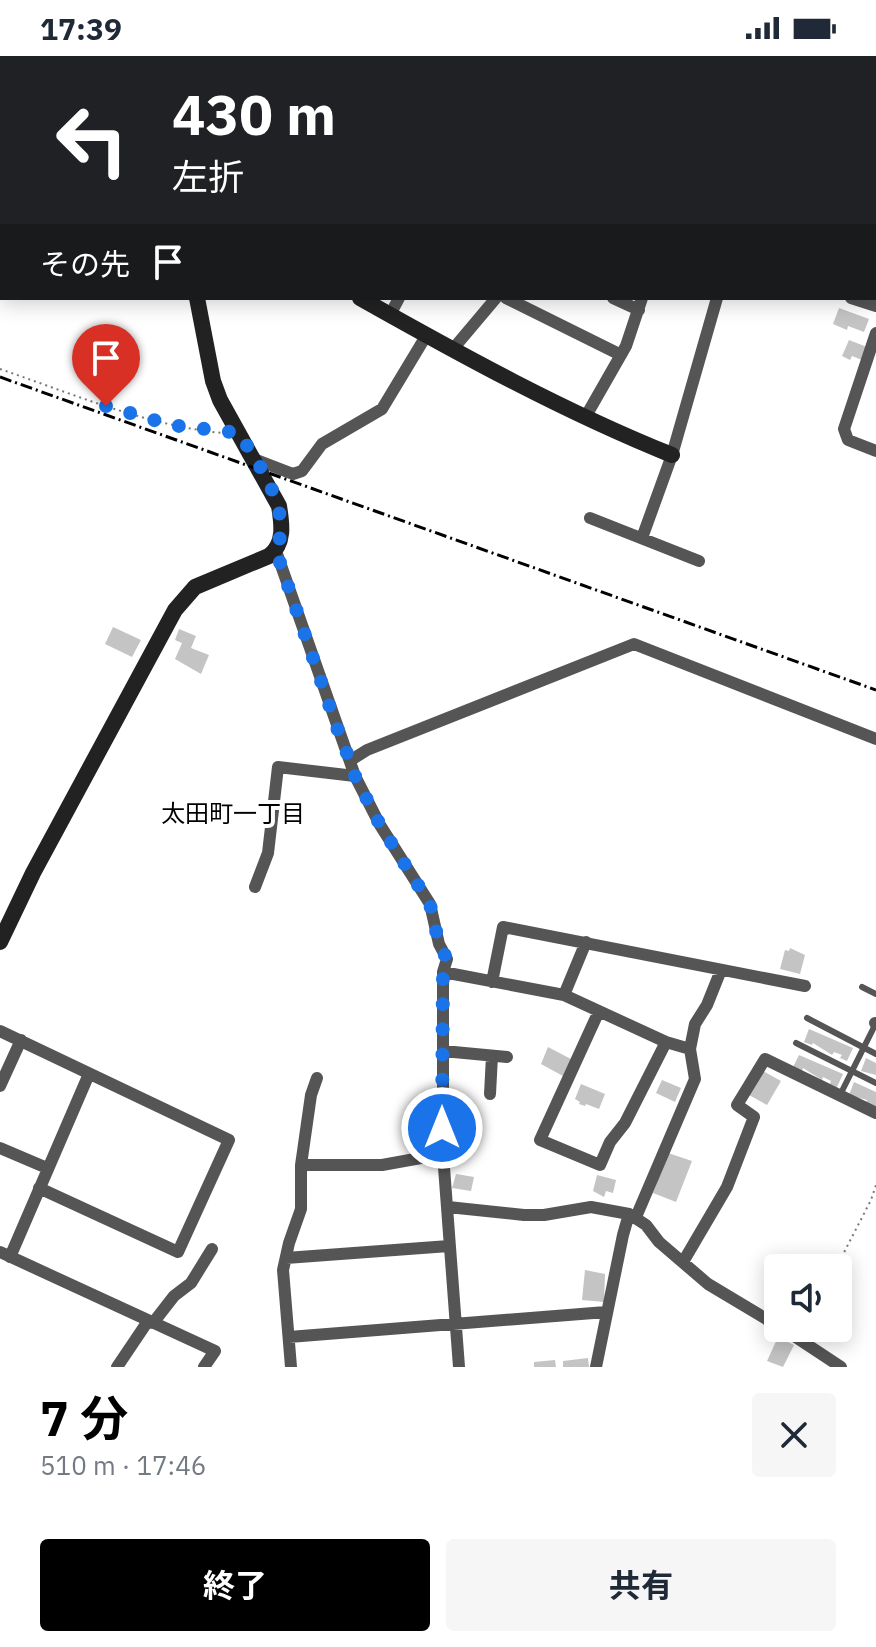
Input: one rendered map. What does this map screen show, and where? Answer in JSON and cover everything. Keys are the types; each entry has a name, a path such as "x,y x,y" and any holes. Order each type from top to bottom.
{"street":[{"path":"197,300 213,381 220,400 279,506 281,531 276,551 344,748 380,825 430,904 439,944 447,959 443,972 443,1154 459,1367"},
{"path":"364,300 426,336 616,433 672,455"},
{"path":"390,315 398,300"},
{"path":"453,349 494,300"},
{"path":"510,300 621,355"},
{"path":"642,538 672,455 716,300"},
{"path":"586,416 621,355 640,304"},
{"path":"876,333 844,429 848,440 876,451"},
{"path":"254,459 293,474 302,471 322,444 382,409 426,336"},
{"path":"590,518 699,561"},
{"path":"0,942 33,873 175,610 195,587 276,551"},
{"path":"351,760 367,750 634,644 876,739"},
{"path":"255,887 268,853 278,767 355,776"},
{"path":"492,982 503,927 805,986"},
{"path":"564,995 586,942"},
{"path":"596,1367 606,1312 633,1216 695,1079 690,1049 695,1024 707,1005 721,970"},
{"path":"443,972 564,995 666,1042 690,1049"},
{"path":"599,1011 540,1140 600,1165 666,1042"},
{"path":"0,1031 229,1140 178,1252 39,1188"},
{"path":"0,1086 21,1040"},
{"path":"443,1051 507,1057"},
{"path":"490,1094 492,1056"},
{"path":"683,1262 727,1187 754,1117 737,1105 765,1059 876,1113"},
{"path":"89,1074 39,1188 5,1254 215,1351 204,1367"},
{"path":"291,1367 283,1270 301,1209 301,1165 311,1095 317,1078"},
{"path":"0,1148 47,1168"},
{"path":"301,1165 382,1165 443,1154"},
{"path":"448,1207 524,1215 591,1207 633,1216 708,1284 764,1317"},
{"path":"286,1258 449,1246"},
{"path":"117,1367 150,1322 191,1283 212,1249"},
{"path":"289,1337 606,1312"},
{"path":"803,1342 841,1367"}],"lane":[{"path":"862,987 876,994"},
{"path":"807,1018 876,1054"},
{"path":"840,1095 876,1023"},
{"path":"796,1043 876,1083"}],"path":[{"path":"0,369 132,415 200,431 239,433"},
{"path":"843,1254 876,1185"}],"building":[{"path":"839,308 869,319 864,332 833,324"},
{"path":"849,340 867,347 862,360 842,356"},
{"path":"113,627 141,640 132,657 105,644"},
{"path":"179,629 196,636 191,648 209,655 201,674 175,659 182,643 175,640"},
{"path":"790,948 805,955 800,974 780,969 785,950 789,951"},
{"path":"809,1029 853,1048 847,1061 840,1058 842,1055 834,1052 832,1055 813,1043 804,1042"},
{"path":"548,1047 571,1059 563,1076 541,1064"},
{"path":"799,1055 843,1074 837,1087 823,1077 822,1080 803,1068 802,1071 793,1067"},
{"path":"866,1058 876,1063 876,1075 861,1071"},
{"path":"763,1071 781,1081 767,1105 749,1095"},
{"path":"662,1080 681,1088 675,1102 656,1093"},
{"path":"854,1082 876,1092 876,1107 866,1103 867,1100 849,1095"},
{"path":"581,1084 605,1094 599,1109 579,1104 575,1099"},
{"path":"668,1153 692,1161 676,1202 653,1193"},
{"path":"456,1174 474,1177 471,1191 452,1188"},
{"path":"597,1175 616,1180 613,1193 606,1191 604,1197 593,1191"},
{"path":"585,1270 605,1274 604,1302 582,1300"},
{"path":"776,1342 794,1345 783,1367 767,1361"},
{"path":"588,1358 589,1367 563,1367 563,1361"},
{"path":"555,1360 556,1367 534,1367 534,1362"}],"railway":[{"path":"0,377 876,690"}],"district":[{"name":"太田町一丁目","path":"233,814"}],"route":[{"path":"106,406 200,431 239,433 279,506 281,540 276,551 344,748 380,825 430,904 439,944 447,959 443,972 442,1128"}]}
